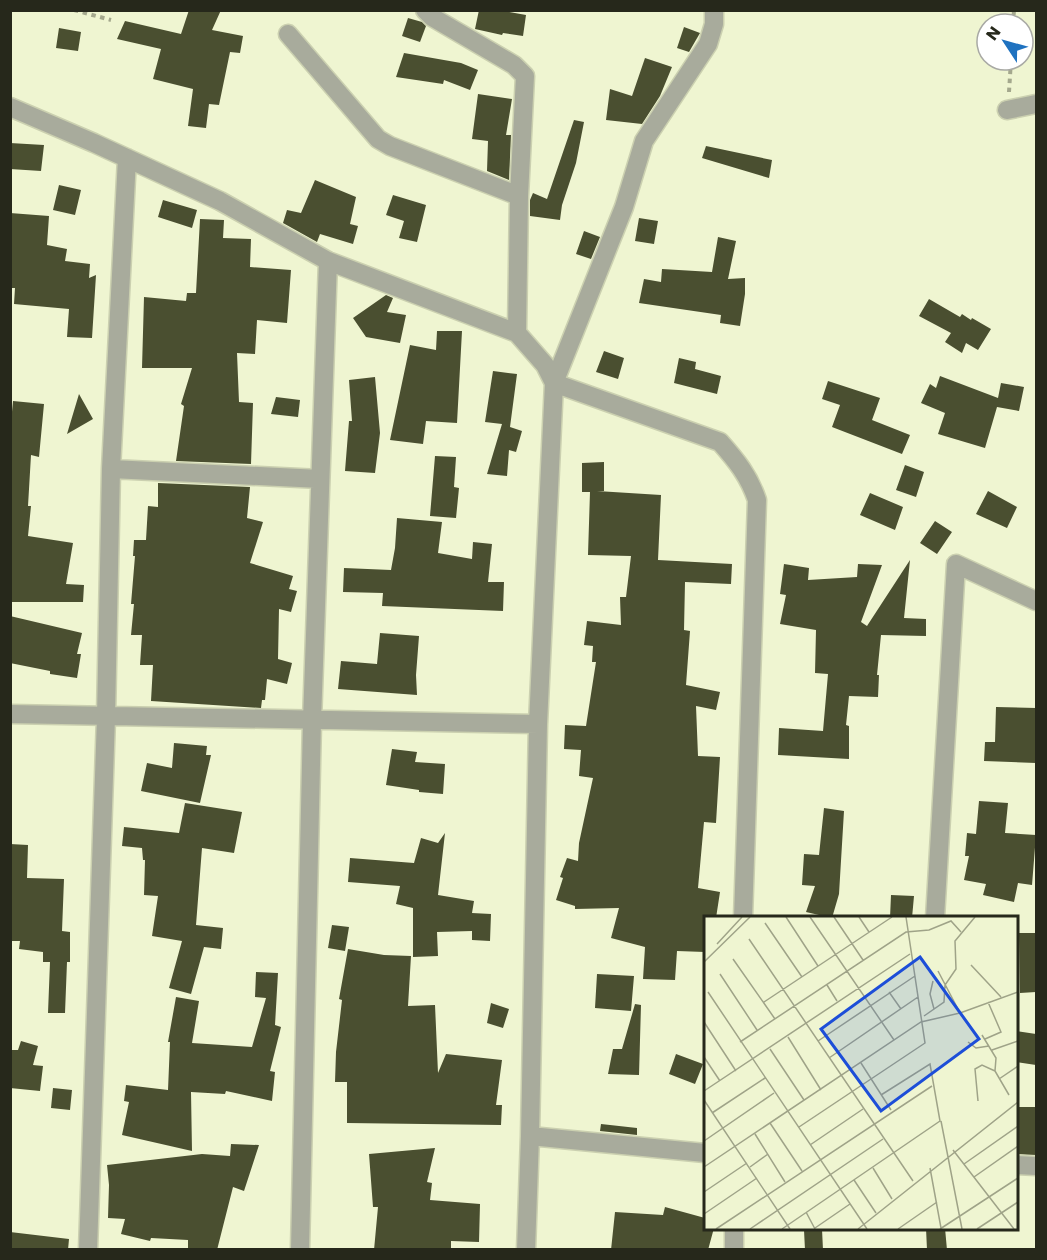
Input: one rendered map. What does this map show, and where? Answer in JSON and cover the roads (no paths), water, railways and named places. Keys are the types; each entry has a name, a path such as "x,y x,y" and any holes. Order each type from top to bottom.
{"street":[{"path":"425,10 432,17 514,65 525,76 519,196 517,333"},
{"path":"526,1250 538,724 554,383 624,207 644,141 708,44 714,24 714,10"},
{"path":"288,34 378,139 390,146 519,196"},
{"path":"1008,110 1036,104"},
{"path":"10,107 220,201 328,261 517,333 544,365 554,383 720,442 739,464 751,483 757,500 743,916"},
{"path":"88,1250 106,717 111,469 127,158"},
{"path":"300,1250 312,721 328,261"},
{"path":"111,469 320,479"},
{"path":"935,916 956,564 1036,601"},
{"path":"10,714 538,724"},
{"path":"530,1136 704,1153"},
{"path":"1017,1166 1036,1167"},
{"path":"734,1230 734,1250"}]}
